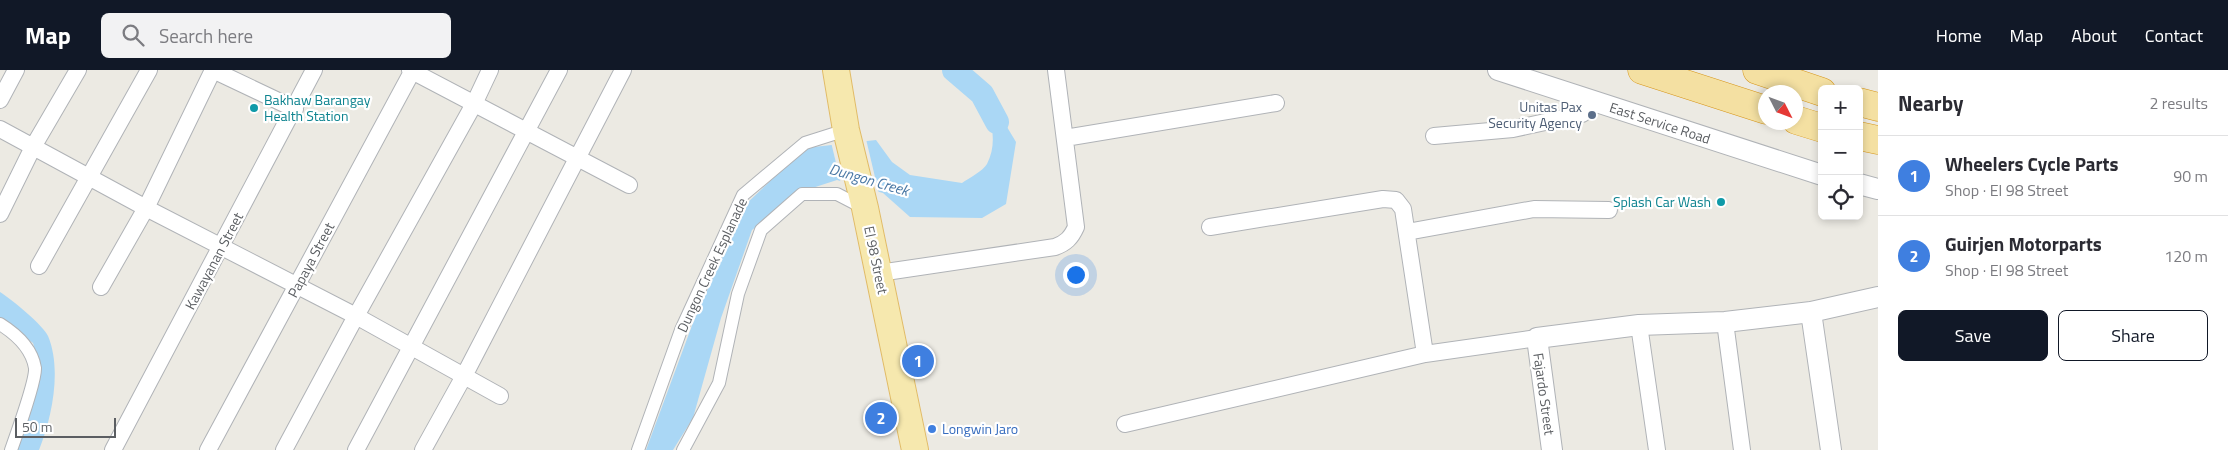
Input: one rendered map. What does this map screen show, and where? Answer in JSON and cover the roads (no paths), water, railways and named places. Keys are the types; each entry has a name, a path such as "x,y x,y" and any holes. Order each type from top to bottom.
{"highway":[{"path":"1642,70 1758,107"},
{"path":"1757,70 1818,91"},
{"path":"1863,103 1878,106"},
{"path":"1803,122 1818,127"},
{"path":"1863,137 1878,140"}],"main road":[{"name":"El 98 Street","path":"836,70 846,130 879,272 915,450"}],"street":[{"path":"0,100 16,70"},
{"path":"0,214 34,147 78,70"},
{"path":"39,266 149,70"},
{"path":"101,288 146,208 213,70 295,109"},
{"name":"Kawayanan Street","path":"113,450 314,70"},
{"path":"412,70 629,185"},
{"name":"Papaya Street","path":"208,450 412,70"},
{"path":"284,450 474,104 490,70"},
{"path":"356,450 559,70"},
{"path":"423,450 464,376 623,70"},
{"path":"879,272 1055,247 1065,243 1072,236 1076,227 1056,70"},
{"name":"East Service Road","path":"1498,70 1818,174"},
{"path":"1434,136 1513,129 1582,114 1597,102"},
{"path":"1065,138 1276,103"},
{"path":"0,129 146,208 298,285 500,396"},
{"name":"Dungon Creek Esplanade","path":"638,450 681,330 743,195 804,143 846,130"},
{"path":"1863,185 1878,188"},
{"path":"683,450 719,383 738,294 761,230 802,194 837,194 865,208"},
{"path":"1210,227 1383,199 1396,200 1403,208 1425,354"},
{"path":"1407,232 1534,209 1609,210"},
{"path":"1125,424 1425,354 1639,325 1725,322 1811,312 1878,297"},
{"path":"1811,312 1831,450"},
{"path":"1725,322 1742,450"},
{"path":"0,324 28,348 35,370 11,450"},
{"path":"1639,325 1657,450"},
{"name":"Fajardo Street","path":"1537,338 1552,450"}],"water":[{"path":"982,94 1004,122 1016,142 1006,204 982,218 910,217 883,193 837,180 800,192 752,230 721,318 693,418 673,450 646,450 694,320 745,205 805,148 876,140 892,162 910,175 962,183 982,169 987,164 991,155 992,129"},
{"path":"0,292 40,325 48,336 52,349 55,378 54,393 48,423 39,450 17,450 40,366 33,343 0,318"}],"waterway":[{"name":"Dungon Creek","path":"954,70 982,94 997,122"}],"place":[{"name":"Bakhaw Barangay Health Station","path":"254,108"},
{"name":"Unitas Pax Security Agency","path":"1592,115"},
{"name":"Splash Car Wash","path":"1721,202"},
{"name":"Wheelers Cycle Parts","path":"918,361"},
{"name":"Guirjen Motorparts","path":"881,418"},
{"name":"Longwin Jaro","path":"932,429"}]}
